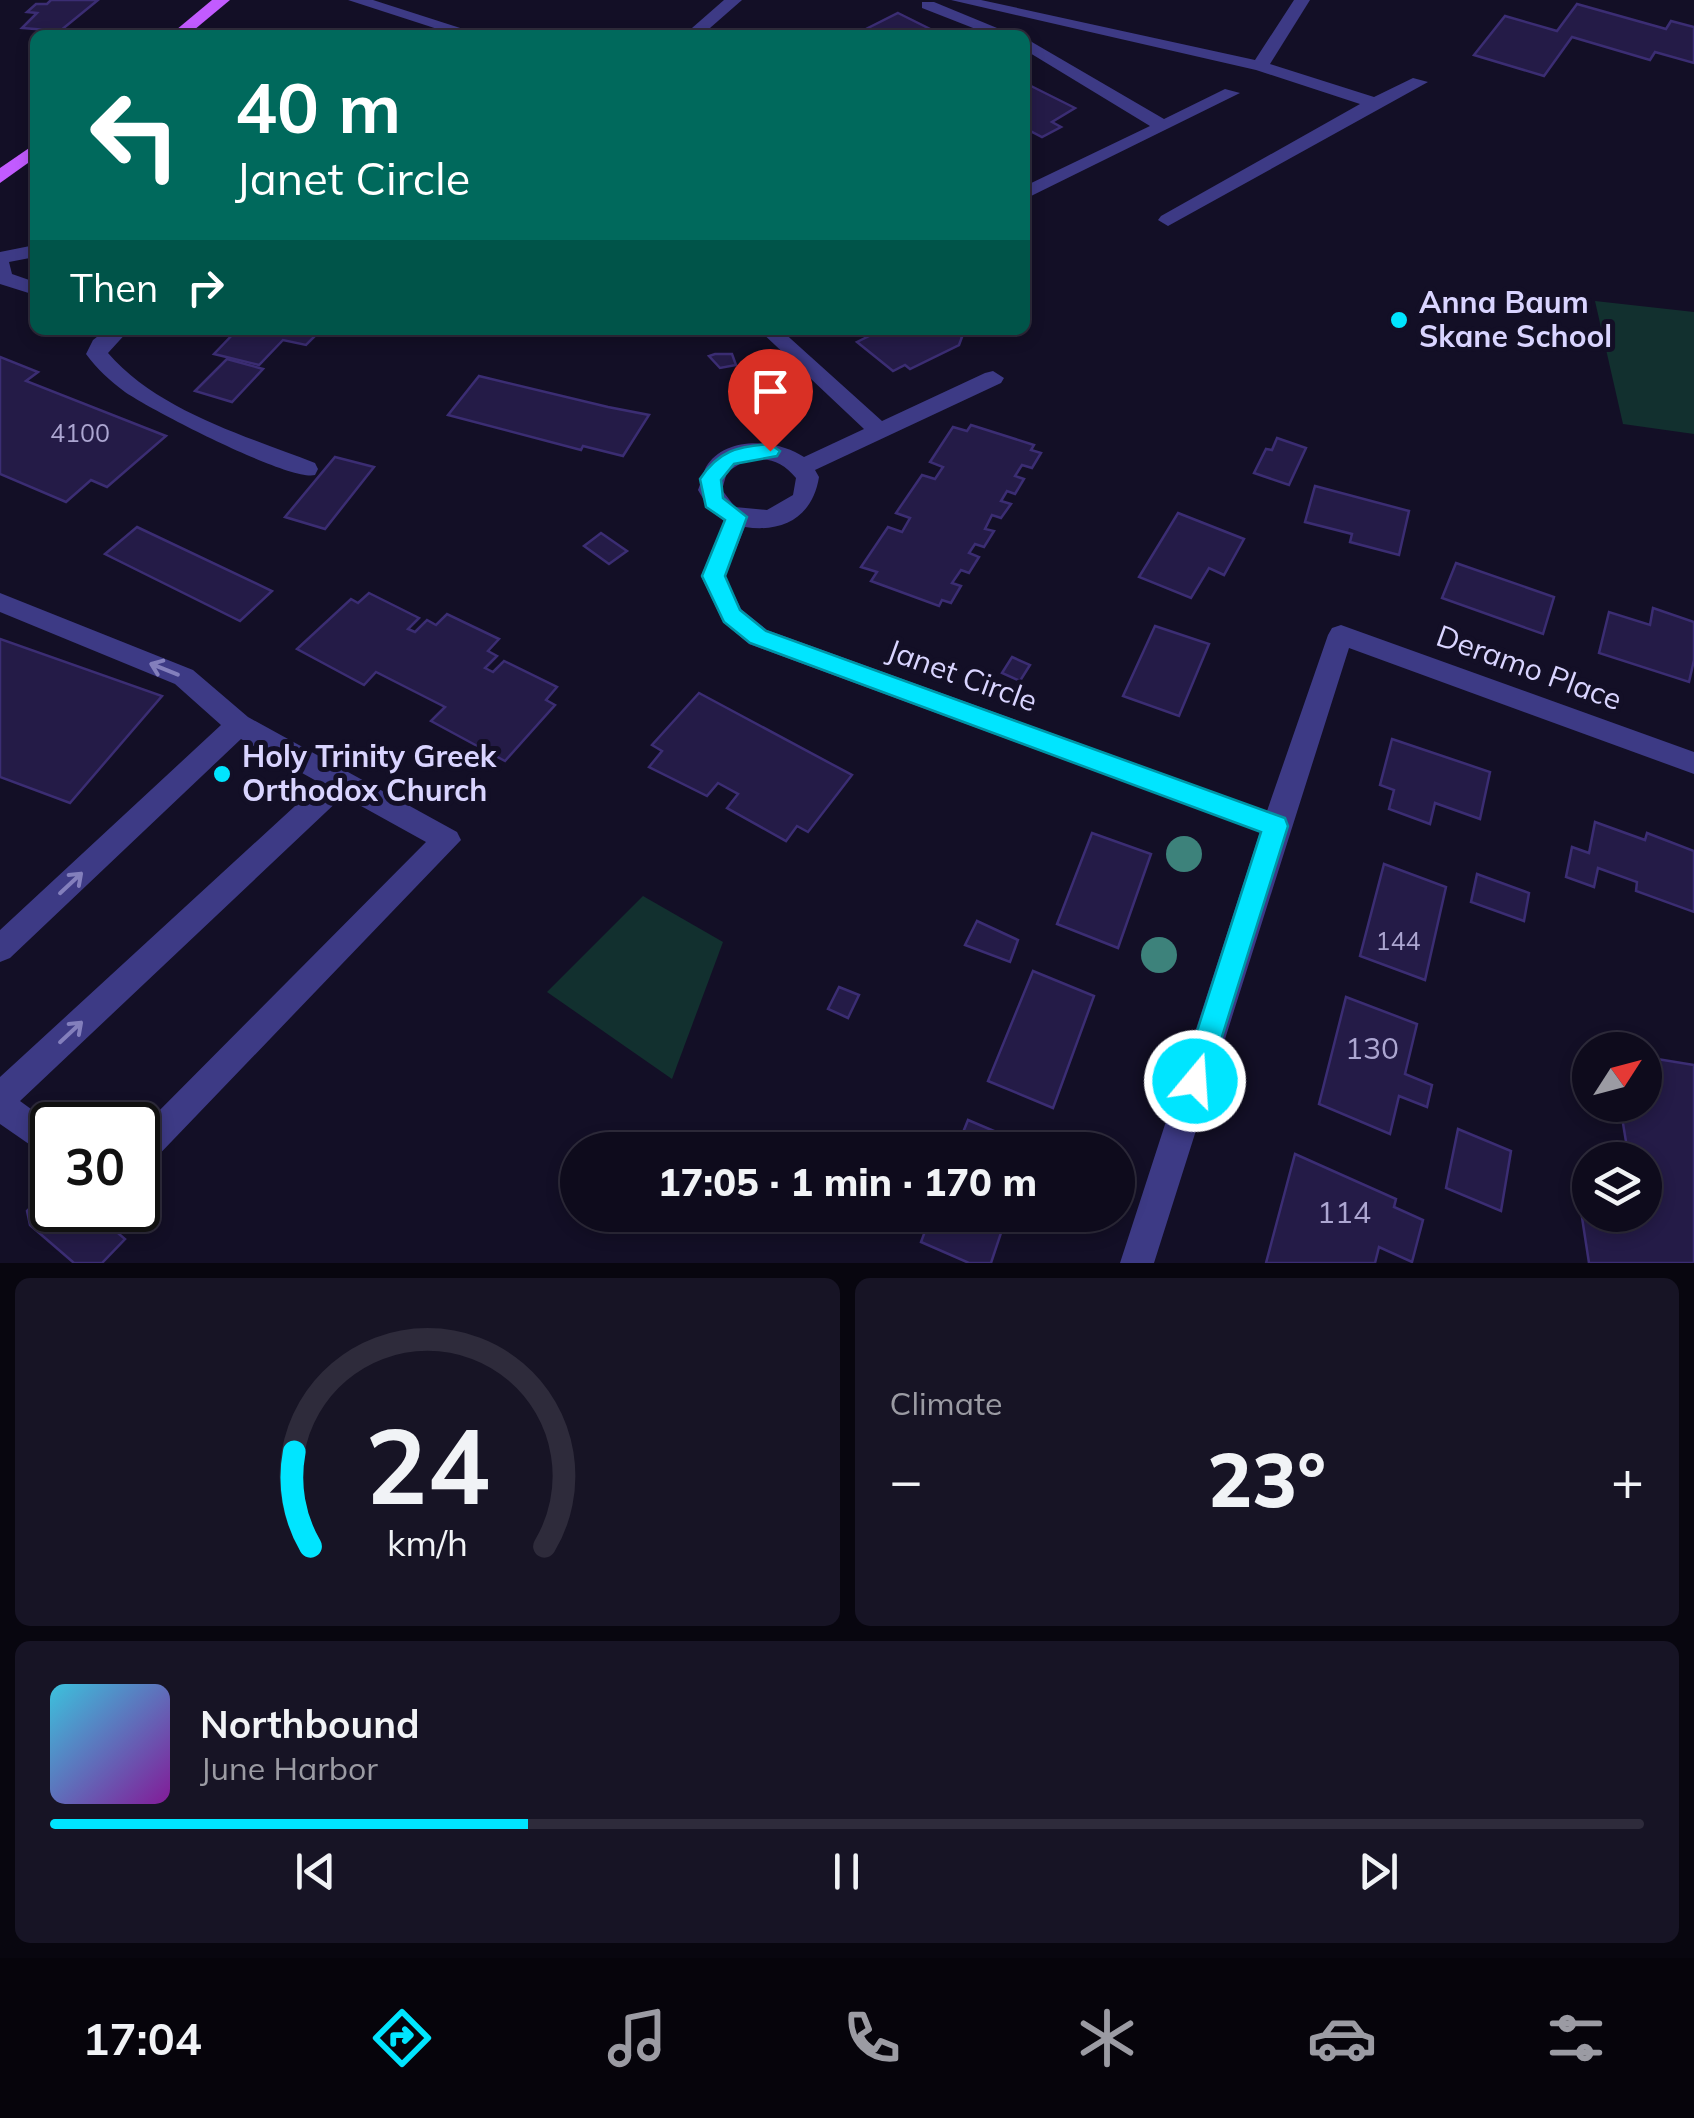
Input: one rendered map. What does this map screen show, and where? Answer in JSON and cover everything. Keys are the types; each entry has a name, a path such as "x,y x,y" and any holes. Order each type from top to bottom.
{"main road":[{"path":"184,30 222,0"},
{"path":"0,176 30,153"}],"street":[{"path":"356,0 457,30"},
{"path":"698,30 734,0"},
{"path":"960,0 1260,66 1374,102"},
{"path":"1260,66 1302,0"},
{"path":"928,5 993,30"},
{"path":"1030,46 1163,126"},
{"path":"1168,220 1374,102 1419,82"},
{"path":"1030,188 1231,93"},
{"path":"30,252 0,261 3,278 30,286"},
{"path":"113,335 100,345 97,354 103,364 152,398 307,469"},
{"path":"774,335 878,431"},
{"path":"802,467 993,378"},
{"path":"770,451 783,454 802,467 808,488 796,508 768,520 737,517 714,502 710,490 710,479 727,459 741,453 770,451"},
{"name":"Janet Circle","path":"737,517 714,576 732,616 758,637 1276,826"},
{"path":"0,602 184,677 239,725 447,840 160,1132"},
{"name":"Deramo Place","path":"1276,826 1341,635 1694,763"},
{"path":"0,949 239,725"},
{"path":"30,1126 0,1102 341,781"},
{"path":"1137,1263 1276,826"}],"green space":[{"path":"1595,301 1694,312 1694,434 1623,424"},
{"path":"643,896 723,942 672,1079 547,992"}],"building":[{"path":"51,0 98,0 61,30 22,28 37,13 27,12 36,4"},
{"path":"1577,4 1666,29 1671,21 1694,27 1694,63 1655,52 1650,60 1572,37 1544,76 1474,55 1505,16 1557,31"},
{"path":"898,13 932,30 864,30"},
{"path":"1030,86 1075,108 1052,122 1061,127 1042,137 1032,132"},
{"path":"232,335 316,335 306,345 283,340 259,365 214,354"},
{"path":"869,336 962,337 959,345 910,369 905,365 893,371 857,342"},
{"path":"732,354 736,365 720,368 709,356"},
{"path":"0,357 38,372 26,381 166,436 107,487 91,480 66,502 0,474"},
{"path":"227,359 263,369 232,402 195,391"},
{"path":"479,376 649,415 623,456 583,446 581,450 448,415"},
{"path":"971,425 1034,445 1031,450 1041,453 1032,468 1022,465 1015,476 1024,479 1015,494 1007,491 1001,501 1011,504 1001,518 992,515 985,529 994,531 984,547 975,544 969,553 979,557 969,573 961,570 952,583 961,586 951,603 942,600 939,606 871,581 877,572 861,567 888,527 902,532 910,518 896,513 922,475 935,479 943,467 930,462 953,427 967,431"},
{"path":"1277,438 1306,448 1289,485 1254,473 1266,449 1272,450"},
{"path":"335,457 374,467 325,529 285,517"},
{"path":"1315,486 1409,511 1399,555 1350,542 1352,534 1305,522"},
{"path":"1178,513 1244,539 1224,575 1209,568 1191,598 1139,577"},
{"path":"137,527 272,591 240,621 105,554"},
{"path":"601,533 627,551 609,564 584,546"},
{"path":"1456,563 1554,597 1543,634 1442,598"},
{"path":"369,593 419,618 408,629 415,632 427,620 436,625 447,614 499,639 488,651 497,656 485,668 493,672 504,661 557,687 546,700 555,705 505,761 431,721 445,707 376,672 364,685 297,649 351,599 358,603"},
{"path":"1653,608 1694,622 1694,660 1689,682 1599,653 1609,612 1650,625"},
{"path":"1155,626 1209,644 1179,716 1123,696"},
{"path":"0,639 162,696 70,803 0,777"},
{"path":"1012,657 1030,665 1020,681 1002,673"},
{"path":"699,693 852,775 808,832 797,826 786,841 727,808 738,794 718,783 707,796 649,767 662,751 652,745"},
{"path":"1392,739 1490,772 1480,819 1435,803 1430,824 1389,809 1394,790 1380,785"},
{"path":"1595,822 1645,840 1647,833 1694,851 1694,912 1636,891 1637,882 1598,868 1594,887 1566,877 1572,847 1589,853"},
{"path":"1092,833 1151,854 1118,948 1057,924"},
{"path":"1384,864 1446,887 1425,980 1360,956"},
{"path":"1477,874 1529,893 1524,921 1471,902"},
{"path":"977,921 1018,940 1010,962 965,945"},
{"path":"1033,971 1094,996 1053,1108 988,1081"},
{"path":"839,987 859,995 848,1018 828,1009"},
{"path":"1346,997 1417,1024 1405,1074 1432,1085 1427,1107 1399,1096 1390,1134 1319,1104"},
{"path":"1662,1060 1694,1065 1694,1263 1589,1263 1584,1232 1662,1232 1662,1142 1626,1142 1623,1122 1662,1122"},
{"path":"968,1120 996,1132 963,1132"},
{"path":"1458,1129 1511,1151 1501,1211 1446,1188"},
{"path":"1295,1154 1396,1199 1394,1207 1423,1220 1412,1262 1379,1247 1375,1263 1266,1263"},
{"path":"38,1232 117,1232 125,1239 102,1263 74,1263"},
{"path":"925,1232 1001,1232 991,1263 969,1263 921,1242"}],"place":[{"name":"Anna Baum Skane School","path":"1399,320"},
{"name":"Holy Trinity Greek Orthodox Church","path":"222,774"}],"route":[{"path":"770,451 757,450 727,459 710,479 714,502 737,517 714,576 732,616 758,637 1276,826 1195,1081"}]}
